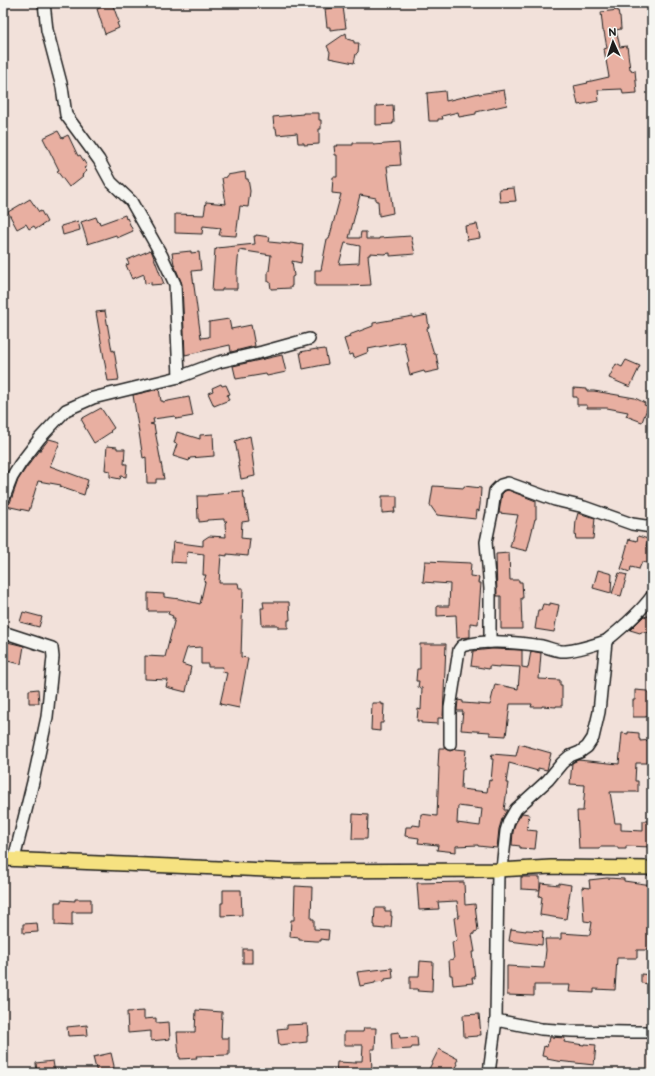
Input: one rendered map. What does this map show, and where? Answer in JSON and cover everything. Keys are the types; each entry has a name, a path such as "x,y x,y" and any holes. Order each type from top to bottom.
{"main road":[{"path":"8,859 290,871 500,869 551,867 652,868"}],"street":[{"path":"44,3 47,30 62,87 66,115 99,160 111,182 131,201 162,256 175,284 179,377"},
{"path":"3,500 12,477 20,464 40,438 66,410 93,398 179,377 219,362 262,352 309,338"},
{"path":"490,642 490,589 486,542 495,491 501,485 508,483 555,500 584,507 632,524 652,527"},
{"path":"450,744 450,708 459,650 462,646 490,642 522,643 558,651 588,647 606,641 629,621 652,596"},
{"path":"3,632 52,648 53,657 47,718 33,782 8,859"},
{"path":"489,1073 496,1020 500,869 506,832 512,814 516,809 548,780 562,763 570,756 587,747 593,738 599,712 606,641"},
{"path":"496,1020 541,1029 652,1032"}],"building":[{"path":"112,3 119,22 117,23 119,28 105,34 97,9"},
{"path":"343,7 346,28 330,30 330,27 327,27 325,9"},
{"path":"618,10 621,29 616,30 620,47 627,46 630,69 632,71 635,70 637,93 623,94 622,89 598,90 599,101 578,105 574,86 609,77 604,49 607,48 601,12"},
{"path":"346,33 347,39 354,41 354,43 359,43 358,52 354,63 329,58 330,52 327,46"},
{"path":"504,90 507,105 476,112 476,114 459,117 458,112 442,116 443,119 438,119 438,121 429,121 427,93 445,91 446,101 479,93"},
{"path":"393,105 394,123 376,125 376,106"},
{"path":"303,113 319,113 321,129 319,129 319,144 304,145 304,143 298,143 297,133 277,135 276,128 274,128 273,117"},
{"path":"58,131 62,138 68,135 78,156 80,155 87,166 84,168 87,171 82,175 83,176 69,187 57,171 59,170 43,138"},
{"path":"353,143 373,143 373,145 399,143 401,165 387,166 393,213 379,216 378,201 376,201 376,198 360,195 349,238 360,238 361,232 366,232 366,239 411,236 415,254 390,256 390,253 370,253 370,255 368,255 371,285 315,286 315,270 321,270 327,239 329,239 341,194 332,193 333,177 337,177 337,155 335,155 334,146 353,145","holes":["345,243 360,246 359,263 339,264"]},
{"path":"245,172 250,191 248,207 240,206 236,236 219,235 221,228 203,226 202,234 175,233 175,214 204,215 206,202 226,204 222,178 227,177 227,175"},
{"path":"514,188 516,201 500,202 499,189"},
{"path":"30,199 39,212 41,211 47,222 36,229 34,226 29,229 26,224 17,229 8,212"},
{"path":"125,215 133,231 117,238 116,235 88,244 81,222 96,217 100,224"},
{"path":"78,221 80,230 63,235 61,226"},
{"path":"477,224 480,238 467,240 465,226"},
{"path":"254,236 270,237 269,242 303,245 301,263 292,261 294,276 292,277 291,288 271,289 270,282 268,282 268,271 271,255 239,250 237,289 212,291 215,249 255,244"},
{"path":"151,250 164,284 151,285 151,282 145,284 144,274 132,279 126,265 129,264 127,260"},
{"path":"191,251 191,253 199,252 201,270 192,271 201,338 209,337 209,322 229,319 231,329 251,325 255,346 231,352 230,345 185,355 182,284 174,264 172,253"},
{"path":"105,311 119,380 108,381 96,312"},
{"path":"427,315 429,327 427,328 428,334 434,354 436,354 439,370 425,373 424,371 410,375 407,363 409,362 404,342 368,349 369,352 354,358 353,354 349,355 344,339 350,337 349,335 373,326 373,323"},
{"path":"325,349 328,364 303,369 300,352"},
{"path":"282,355 286,372 267,376 266,374 236,379 233,366"},
{"path":"626,360 640,366 630,387 609,378 616,364 622,367"},
{"path":"221,384 222,386 226,385 230,394 227,395 229,400 214,406 208,393 213,391 212,388"},
{"path":"573,388 587,389 587,391 635,398 645,403 644,405 648,406 642,422 626,416 628,412 607,408 587,408 587,405 577,405 577,397 573,397"},
{"path":"159,389 161,401 163,402 189,397 193,416 176,419 175,416 153,419 154,423 150,424 154,425 164,479 156,479 156,483 147,483 146,457 143,458 133,395"},
{"path":"101,408 114,428 110,431 111,432 94,443 81,419"},
{"path":"177,432 200,439 200,435 213,434 214,456 190,458 189,461 173,456 177,444 174,443"},
{"path":"250,436 255,476 241,479 235,441"},
{"path":"49,439 60,442 50,466 88,480 84,495 60,487 61,485 38,481 29,511 6,506 10,503 18,480"},
{"path":"107,446 117,447 117,449 125,449 124,464 127,464 126,477 121,476 120,479 110,477 110,471 105,470"},
{"path":"433,486 464,488 464,486 481,488 480,505 479,511 477,510 476,519 437,515 430,505"},
{"path":"508,490 536,501 536,519 527,551 510,547 518,515 499,513 502,494"},
{"path":"243,491 249,521 242,522 241,538 250,539 248,556 227,554 227,556 221,555 219,583 238,583 239,588 243,588 241,657 248,658 239,708 220,704 227,673 222,672 223,667 208,667 208,664 201,664 201,647 187,648 182,664 191,667 186,692 166,687 168,680 145,679 145,656 165,657 175,618 172,618 173,616 168,614 169,611 148,611 148,593 164,594 164,597 200,604 206,575 203,575 204,554 187,552 186,563 171,562 173,542 203,546 203,540 209,536 226,537 225,523 227,521 224,521 224,519 199,522 197,496"},
{"path":"382,496 397,496 397,508 394,508 395,512 382,513"},
{"path":"578,513 595,518 593,539 576,539 576,520"},
{"path":"638,536 648,539 646,546 652,548 651,564 642,562 639,569 631,567 630,572 621,569 629,539 637,541"},
{"path":"509,553 510,580 519,580 519,582 522,582 522,629 501,629 501,596 497,596 496,554"},
{"path":"425,561 471,563 470,576 479,577 478,583 481,583 478,624 470,623 470,637 457,638 456,615 437,616 437,606 449,606 450,584 423,582"},
{"path":"598,570 612,574 611,593 593,588"},
{"path":"619,573 627,575 621,596 612,594"},
{"path":"263,602 289,602 290,620 288,620 288,628 278,628 278,625 262,625 261,608 264,608"},
{"path":"550,603 559,605 554,632 535,629 538,610 541,610 543,604 550,605"},
{"path":"652,610 652,633 640,633 630,630 644,616 647,617"},
{"path":"23,612 42,617 39,627 20,622"},
{"path":"3,641 24,646 21,664 3,660"},
{"path":"420,644 446,644 443,718 438,718 438,724 421,723 421,721 417,721 418,709 421,710 422,688 418,687 419,681 416,681 417,669 420,669"},
{"path":"492,649 522,650 522,667 528,668 531,651 541,653 539,679 560,680 560,685 562,685 562,706 531,707 532,704 510,704 506,736 490,735 490,732 461,730 463,711 457,711 458,700 463,701 463,703 490,705 495,684 518,689 520,667 489,666 489,669 471,666 473,651"},
{"path":"38,689 39,703 29,703 29,690"},
{"path":"635,690 652,692 651,716 633,717 633,700 635,700"},
{"path":"372,703 384,704 383,723 380,723 380,731 371,730"},
{"path":"628,732 639,733 640,741 652,740 652,763 636,763 635,781 638,781 638,792 610,792 615,823 621,823 621,830 643,831 643,821 652,821 652,847 626,846 626,849 618,849 618,847 600,847 599,849 579,849 577,811 583,811 585,785 570,784 572,763 578,760 619,764 622,733 628,734"},
{"path":"519,744 551,753 547,770 538,768 538,771 509,763 504,810 507,810 499,829 497,848 478,845 456,846 456,852 437,850 438,845 418,843 419,838 405,836 406,827 412,827 413,825 420,826 421,814 437,816 439,748 444,748 450,751 455,749 466,750 464,769 462,769 461,789 487,792 489,780 491,781 492,754 516,756","holes":["458,806 482,809 480,826 457,823"]},
{"path":"522,813 529,814 527,830 537,831 535,849 520,848 520,846 512,845 515,824"},
{"path":"353,814 368,815 367,839 352,839"},
{"path":"521,877 540,877 540,890 521,889"},
{"path":"607,878 624,879 624,881 652,885 652,906 649,937 652,937 652,950 637,950 637,958 617,958 615,990 594,989 594,993 569,992 570,985 534,985 534,996 507,995 507,966 544,968 546,950 545,939 561,939 561,933 590,935 592,922 584,921 582,887 590,888 589,880"},
{"path":"464,882 465,905 475,904 478,931 474,932 472,935 475,952 472,952 475,978 472,978 473,983 453,985 452,975 450,975 449,960 454,959 452,942 457,941 454,918 459,917 457,901 438,902 439,909 419,910 417,883"},
{"path":"541,883 571,885 566,919 540,915 542,897 539,896"},
{"path":"295,886 312,887 311,919 314,919 314,929 329,930 328,940 299,940 299,938 290,937 291,920 294,920"},
{"path":"223,890 241,890 242,915 221,916"},
{"path":"75,899 91,899 91,912 72,912 72,926 55,925 55,902 61,902 61,900 75,901"},
{"path":"375,908 385,908 385,911 391,911 391,927 385,927 385,929 375,928"},
{"path":"37,923 38,932 23,933 23,924"},
{"path":"511,929 543,931 542,945 509,941"},
{"path":"243,949 252,949 252,963 243,963"},
{"path":"420,961 433,962 432,992 410,989 410,976 419,976"},
{"path":"392,968 393,978 360,986 357,972"},
{"path":"641,974 651,975 650,984 641,983"},
{"path":"196,1010 222,1012 221,1038 229,1038 229,1055 196,1056 197,1058 180,1059 177,1032 195,1032"},
{"path":"144,1011 144,1019 156,1018 156,1023 169,1022 170,1039 151,1041 151,1031 128,1033 127,1012"},
{"path":"479,1014 481,1035 464,1037 463,1015"},
{"path":"307,1024 307,1042 279,1045 277,1029 287,1028 287,1025"},
{"path":"87,1025 88,1035 68,1036 67,1027"},
{"path":"364,1028 376,1028 375,1049 371,1049 372,1071 370,1071 370,1073 336,1073 337,1062 356,1063 356,1061 362,1061 363,1045 344,1045 344,1032 363,1032"},
{"path":"399,1032 400,1038 417,1037 418,1047 392,1050 391,1033"},
{"path":"550,1037 565,1038 564,1042 596,1045 594,1065 557,1061 547,1059 548,1057 542,1056 544,1046 547,1047"},
{"path":"439,1049 458,1059 456,1063 458,1064 453,1073 427,1073"},
{"path":"111,1053 114,1066 113,1073 97,1073 93,1057"},
{"path":"53,1061 55,1073 37,1073 36,1063"}]}
